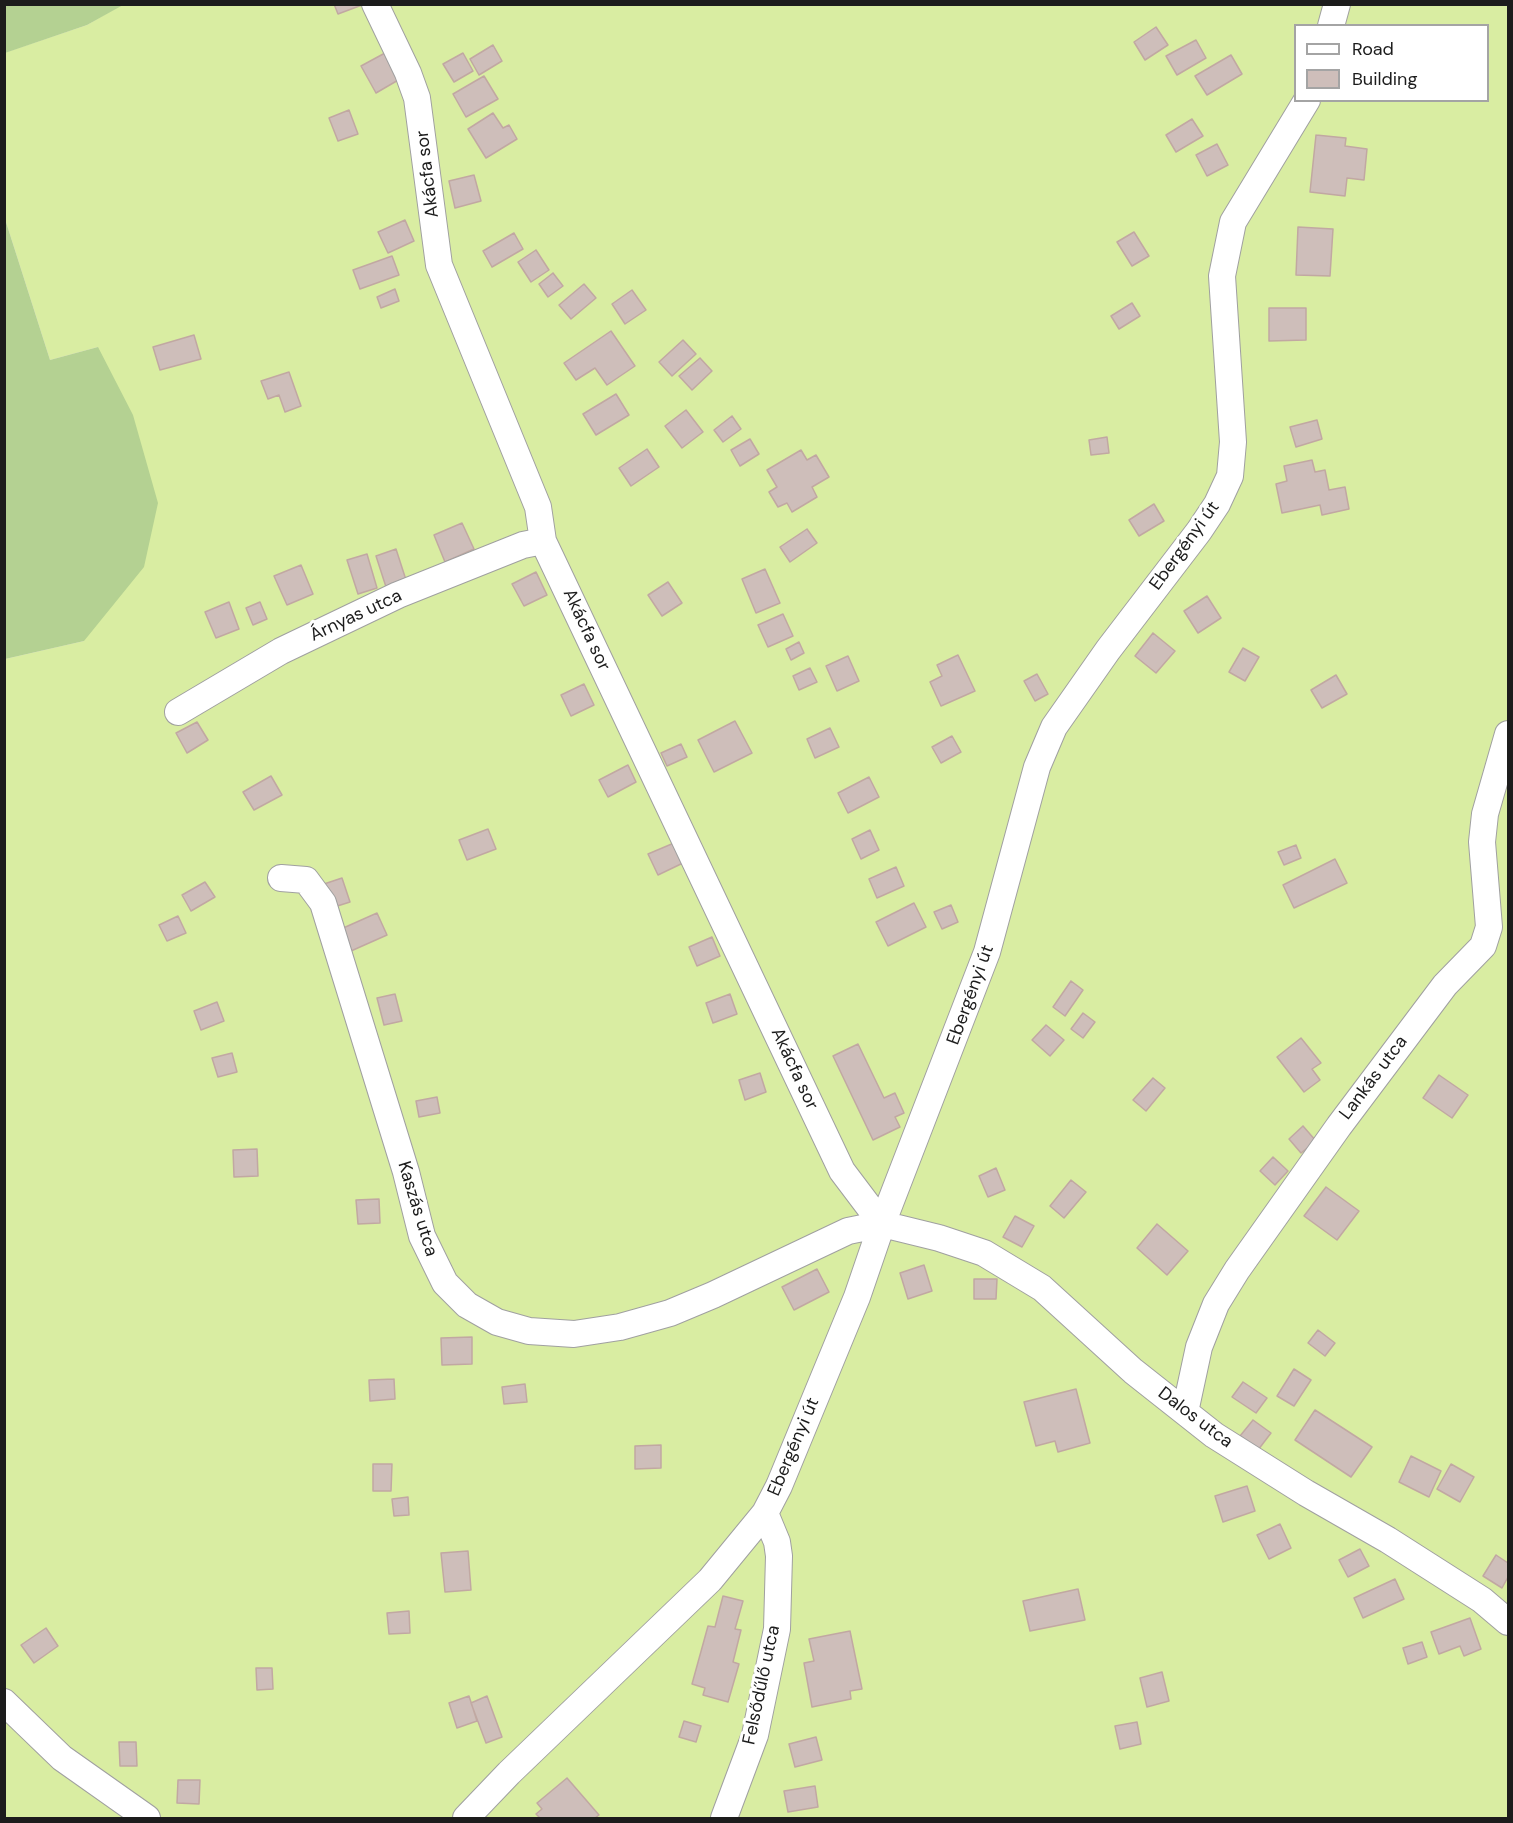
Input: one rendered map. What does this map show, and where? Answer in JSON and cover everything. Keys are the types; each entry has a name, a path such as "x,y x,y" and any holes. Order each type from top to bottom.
{"street":[{"name":"Akácfa sor","path":"375,4 408,73 417,98 440,266 538,507 543,541 843,1171 882,1224"},
{"path":"1332,24 1337,4"},
{"name":"Ebergényi út","path":"466,1818 509,1773 710,1580 765,1513 831,1362 987,952 1037,767 1054,727 1101,659 1199,531 1217,504 1230,476 1233,442 1222,276 1233,222 1306,102"},
{"name":"Árnyas utca","path":"178,712 281,651 398,595 523,545 543,541"},
{"name":"Lankás utca","path":"1185,1412 1199,1347 1216,1304 1237,1270 1339,1126 1445,985 1484,946 1489,927 1482,851 1485,814 1509,734"},
{"name":"Kaszás utca","path":"281,878 306,880 323,903 406,1172 422,1236 445,1283 467,1305 497,1322 530,1331 574,1334 620,1327 670,1313 713,1296 848,1231 882,1224"},
{"name":"Dalos utca","path":"882,1224 984,1253 1042,1288 1133,1371 1214,1435 1278,1476 1388,1540 1482,1600 1509,1622"},
{"name":"Felsődűlő utca","path":"724,1818 754,1735 777,1629 779,1556 777,1542 765,1513"},
{"path":"4,1702 62,1758 147,1818"}],"green space":[{"path":"123,4 1508,5 1508,1818 5,1818 5,659 84,641 98,347 50,360 5,219 4,53 87,25"},
{"path":"4,5 123,5 87,25 5,53"},
{"path":"5,219 50,360 98,347 133,415 158,503 144,567 84,641 5,659"}],"building":[{"path":"334,4 361,4 362,5 338,14"},
{"path":"1156,27 1168,45 1145,60 1134,42"},
{"path":"1196,40 1206,58 1177,75 1166,56"},
{"path":"493,45 502,61 479,75 470,59"},
{"path":"385,53 400,79 376,93 361,66"},
{"path":"463,53 473,71 454,82 443,64"},
{"path":"1231,55 1242,74 1207,95 1195,76"},
{"path":"484,76 498,99 466,117 453,94"},
{"path":"349,110 358,134 338,141 329,118"},
{"path":"493,113 503,128 509,125 517,139 486,158 468,129"},
{"path":"1192,119 1203,136 1176,152 1166,135"},
{"path":"1316,135 1346,138 1345,146 1367,149 1364,180 1347,178 1345,196 1310,192"},
{"path":"1217,144 1228,165 1207,176 1196,155"},
{"path":"474,175 481,201 455,208 449,181"},
{"path":"405,220 414,241 388,253 378,232"},
{"path":"1298,227 1333,229 1330,276 1296,275"},
{"path":"1134,232 1149,256 1132,266 1117,242"},
{"path":"514,233 523,249 492,267 483,251"},
{"path":"536,250 549,270 531,282 518,262"},
{"path":"392,256 399,275 360,289 353,270"},
{"path":"553,273 563,286 548,297 539,284"},
{"path":"584,284 596,298 571,319 559,305"},
{"path":"395,289 399,301 381,308 377,297"},
{"path":"632,290 646,310 625,324 612,304"},
{"path":"1132,303 1140,316 1119,329 1111,316"},
{"path":"1269,308 1306,308 1306,340 1269,341"},
{"path":"611,331 635,366 607,385 595,368 576,380 564,363"},
{"path":"194,335 201,359 160,370 153,347"},
{"path":"683,340 696,354 672,376 659,362"},
{"path":"700,358 712,371 692,390 679,376"},
{"path":"289,372 301,406 285,412 279,395 268,399 261,381"},
{"path":"616,394 629,415 596,435 583,414"},
{"path":"686,410 703,432 682,448 665,426"},
{"path":"732,416 741,429 723,442 714,430"},
{"path":"1317,420 1322,439 1296,447 1290,427"},
{"path":"1107,437 1109,453 1091,455 1089,440"},
{"path":"750,439 759,454 740,466 731,450"},
{"path":"647,449 659,467 631,486 619,468"},
{"path":"801,450 807,460 816,455 829,477 812,487 817,497 792,512 787,503 778,507 769,492 777,487 767,470"},
{"path":"1312,460 1315,472 1325,470 1329,490 1345,487 1349,509 1322,515 1320,505 1282,513 1276,484 1287,481 1284,466"},
{"path":"1154,504 1164,521 1139,536 1129,520"},
{"path":"462,523 474,549 445,562 434,535"},
{"path":"807,529 817,543 790,562 780,547"},
{"path":"396,549 407,583 387,590 376,556"},
{"path":"367,554 377,588 358,594 347,560"},
{"path":"301,565 313,594 287,605 274,576"},
{"path":"765,569 780,603 756,613 742,579"},
{"path":"536,572 547,595 524,606 512,584"},
{"path":"668,582 682,603 662,616 648,595"},
{"path":"1207,596 1221,618 1198,633 1184,611"},
{"path":"229,602 239,629 216,638 205,612"},
{"path":"260,602 267,619 253,625 246,608"},
{"path":"783,614 793,636 768,647 758,625"},
{"path":"1153,633 1175,651 1156,673 1135,656"},
{"path":"799,642 804,653 791,660 786,649"},
{"path":"1243,648 1259,657 1245,681 1229,672"},
{"path":"958,655 975,691 941,706 930,682 942,676 937,665"},
{"path":"848,656 859,681 837,691 826,666"},
{"path":"810,668 817,682 799,690 793,676"},
{"path":"1037,674 1048,694 1035,701 1024,681"},
{"path":"1336,675 1347,694 1322,708 1311,690"},
{"path":"584,684 594,705 571,716 561,695"},
{"path":"735,721 752,753 714,772 698,740"},
{"path":"197,722 208,740 187,753 176,733"},
{"path":"830,728 839,747 815,758 807,739"},
{"path":"952,736 961,752 941,763 932,747"},
{"path":"681,744 687,757 667,766 661,753"},
{"path":"628,765 636,782 608,797 599,780"},
{"path":"271,776 282,795 254,810 243,792"},
{"path":"869,777 879,797 848,813 838,793"},
{"path":"488,829 496,849 467,860 459,840"},
{"path":"870,830 879,850 861,859 852,839"},
{"path":"674,843 683,863 658,875 648,854"},
{"path":"1296,845 1301,858 1284,865 1278,852"},
{"path":"1335,859 1347,883 1294,908 1283,885"},
{"path":"896,867 904,886 877,898 869,879"},
{"path":"342,878 350,902 331,908 324,884"},
{"path":"205,882 215,897 191,911 182,895"},
{"path":"914,903 926,927 888,946 876,922"},
{"path":"951,905 958,922 942,929 934,912"},
{"path":"377,913 387,935 351,951 341,929"},
{"path":"178,916 186,933 167,941 159,925"},
{"path":"712,937 720,956 697,966 689,947"},
{"path":"1071,981 1083,990 1065,1016 1053,1007"},
{"path":"395,994 402,1021 384,1025 377,998"},
{"path":"730,994 737,1014 713,1023 706,1003"},
{"path":"217,1002 224,1021 201,1030 194,1011"},
{"path":"1083,1013 1095,1022 1083,1038 1071,1029"},
{"path":"1046,1025 1064,1040 1050,1056 1032,1040"},
{"path":"1301,1038 1321,1063 1312,1069 1320,1080 1304,1092 1277,1057"},
{"path":"858,1044 884,1098 895,1093 904,1113 895,1117 900,1127 873,1140 833,1056"},
{"path":"232,1053 237,1072 218,1077 212,1058"},
{"path":"760,1073 766,1092 745,1100 739,1080"},
{"path":"1439,1075 1468,1095 1452,1118 1423,1098"},
{"path":"1153,1078 1165,1088 1146,1111 1133,1100"},
{"path":"437,1097 440,1113 419,1117 416,1101"},
{"path":"1303,1126 1316,1141 1301,1153 1289,1139"},
{"path":"257,1149 258,1176 234,1177 233,1150"},
{"path":"1273,1157 1288,1171 1275,1185 1260,1171"},
{"path":"996,1168 1005,1190 988,1197 979,1176"},
{"path":"1071,1180 1086,1192 1064,1218 1050,1206"},
{"path":"1326,1187 1359,1211 1337,1240 1304,1216"},
{"path":"379,1199 380,1223 358,1224 356,1200"},
{"path":"1015,1216 1034,1226 1022,1247 1003,1237"},
{"path":"1157,1224 1188,1251 1167,1275 1137,1248"},
{"path":"924,1265 932,1291 908,1299 900,1273"},
{"path":"817,1269 829,1292 794,1310 782,1287"},
{"path":"974,1279 997,1279 996,1299 974,1299"},
{"path":"1318,1330 1335,1343 1325,1356 1308,1343"},
{"path":"472,1337 472,1364 442,1365 441,1338"},
{"path":"1294,1369 1311,1380 1294,1406 1277,1396"},
{"path":"394,1379 395,1399 370,1401 369,1380"},
{"path":"1243,1382 1267,1398 1256,1413 1232,1397"},
{"path":"525,1384 527,1402 504,1404 502,1387"},
{"path":"1076,1389 1090,1443 1058,1452 1055,1441 1036,1446 1024,1402"},
{"path":"1315,1410 1372,1447 1351,1477 1295,1440"},
{"path":"1253,1420 1271,1433 1258,1450 1240,1436"},
{"path":"661,1445 661,1468 635,1469 635,1446"},
{"path":"1411,1456 1441,1471 1429,1497 1399,1482"},
{"path":"373,1464 392,1464 391,1491 373,1491"},
{"path":"1451,1464 1474,1477 1460,1502 1437,1489"},
{"path":"1247,1486 1255,1511 1223,1522 1215,1496"},
{"path":"408,1497 409,1515 394,1516 392,1499"},
{"path":"1280,1524 1291,1548 1269,1559 1257,1535"},
{"path":"1360,1549 1369,1566 1348,1577 1339,1560"},
{"path":"468,1551 471,1590 445,1592 441,1553"},
{"path":"1496,1555 1508,1563 1508,1577 1502,1588 1483,1576"},
{"path":"1395,1579 1404,1599 1363,1618 1354,1598"},
{"path":"1078,1589 1085,1620 1030,1631 1023,1601"},
{"path":"723,1596 743,1601 735,1629 741,1630 733,1662 739,1664 728,1702 703,1695 705,1688 692,1684 708,1626 715,1627"},
{"path":"409,1611 410,1633 389,1634 387,1613"},
{"path":"1470,1618 1481,1649 1464,1656 1460,1646 1439,1654 1431,1632"},
{"path":"46,1628 58,1646 34,1663 21,1645"},
{"path":"850,1631 862,1689 850,1691 851,1699 812,1707 804,1663 814,1661 809,1639"},
{"path":"1422,1642 1427,1657 1408,1664 1403,1648"},
{"path":"256,1668 272,1668 273,1689 257,1690"},
{"path":"1162,1672 1169,1701 1147,1707 1140,1678"},
{"path":"469,1696 477,1721 457,1728 449,1703"},
{"path":"487,1696 502,1737 486,1743 471,1703"},
{"path":"684,1721 701,1726 696,1742 679,1737"},
{"path":"1137,1722 1141,1744 1120,1749 1115,1726"},
{"path":"816,1737 822,1760 795,1767 789,1744"},
{"path":"119,1742 136,1742 137,1766 120,1766"},
{"path":"567,1778 599,1815 595,1818 540,1818 536,1814 542,1809 537,1803"},
{"path":"178,1780 200,1780 199,1804 177,1803"},
{"path":"815,1786 818,1807 788,1812 784,1791"}]}
